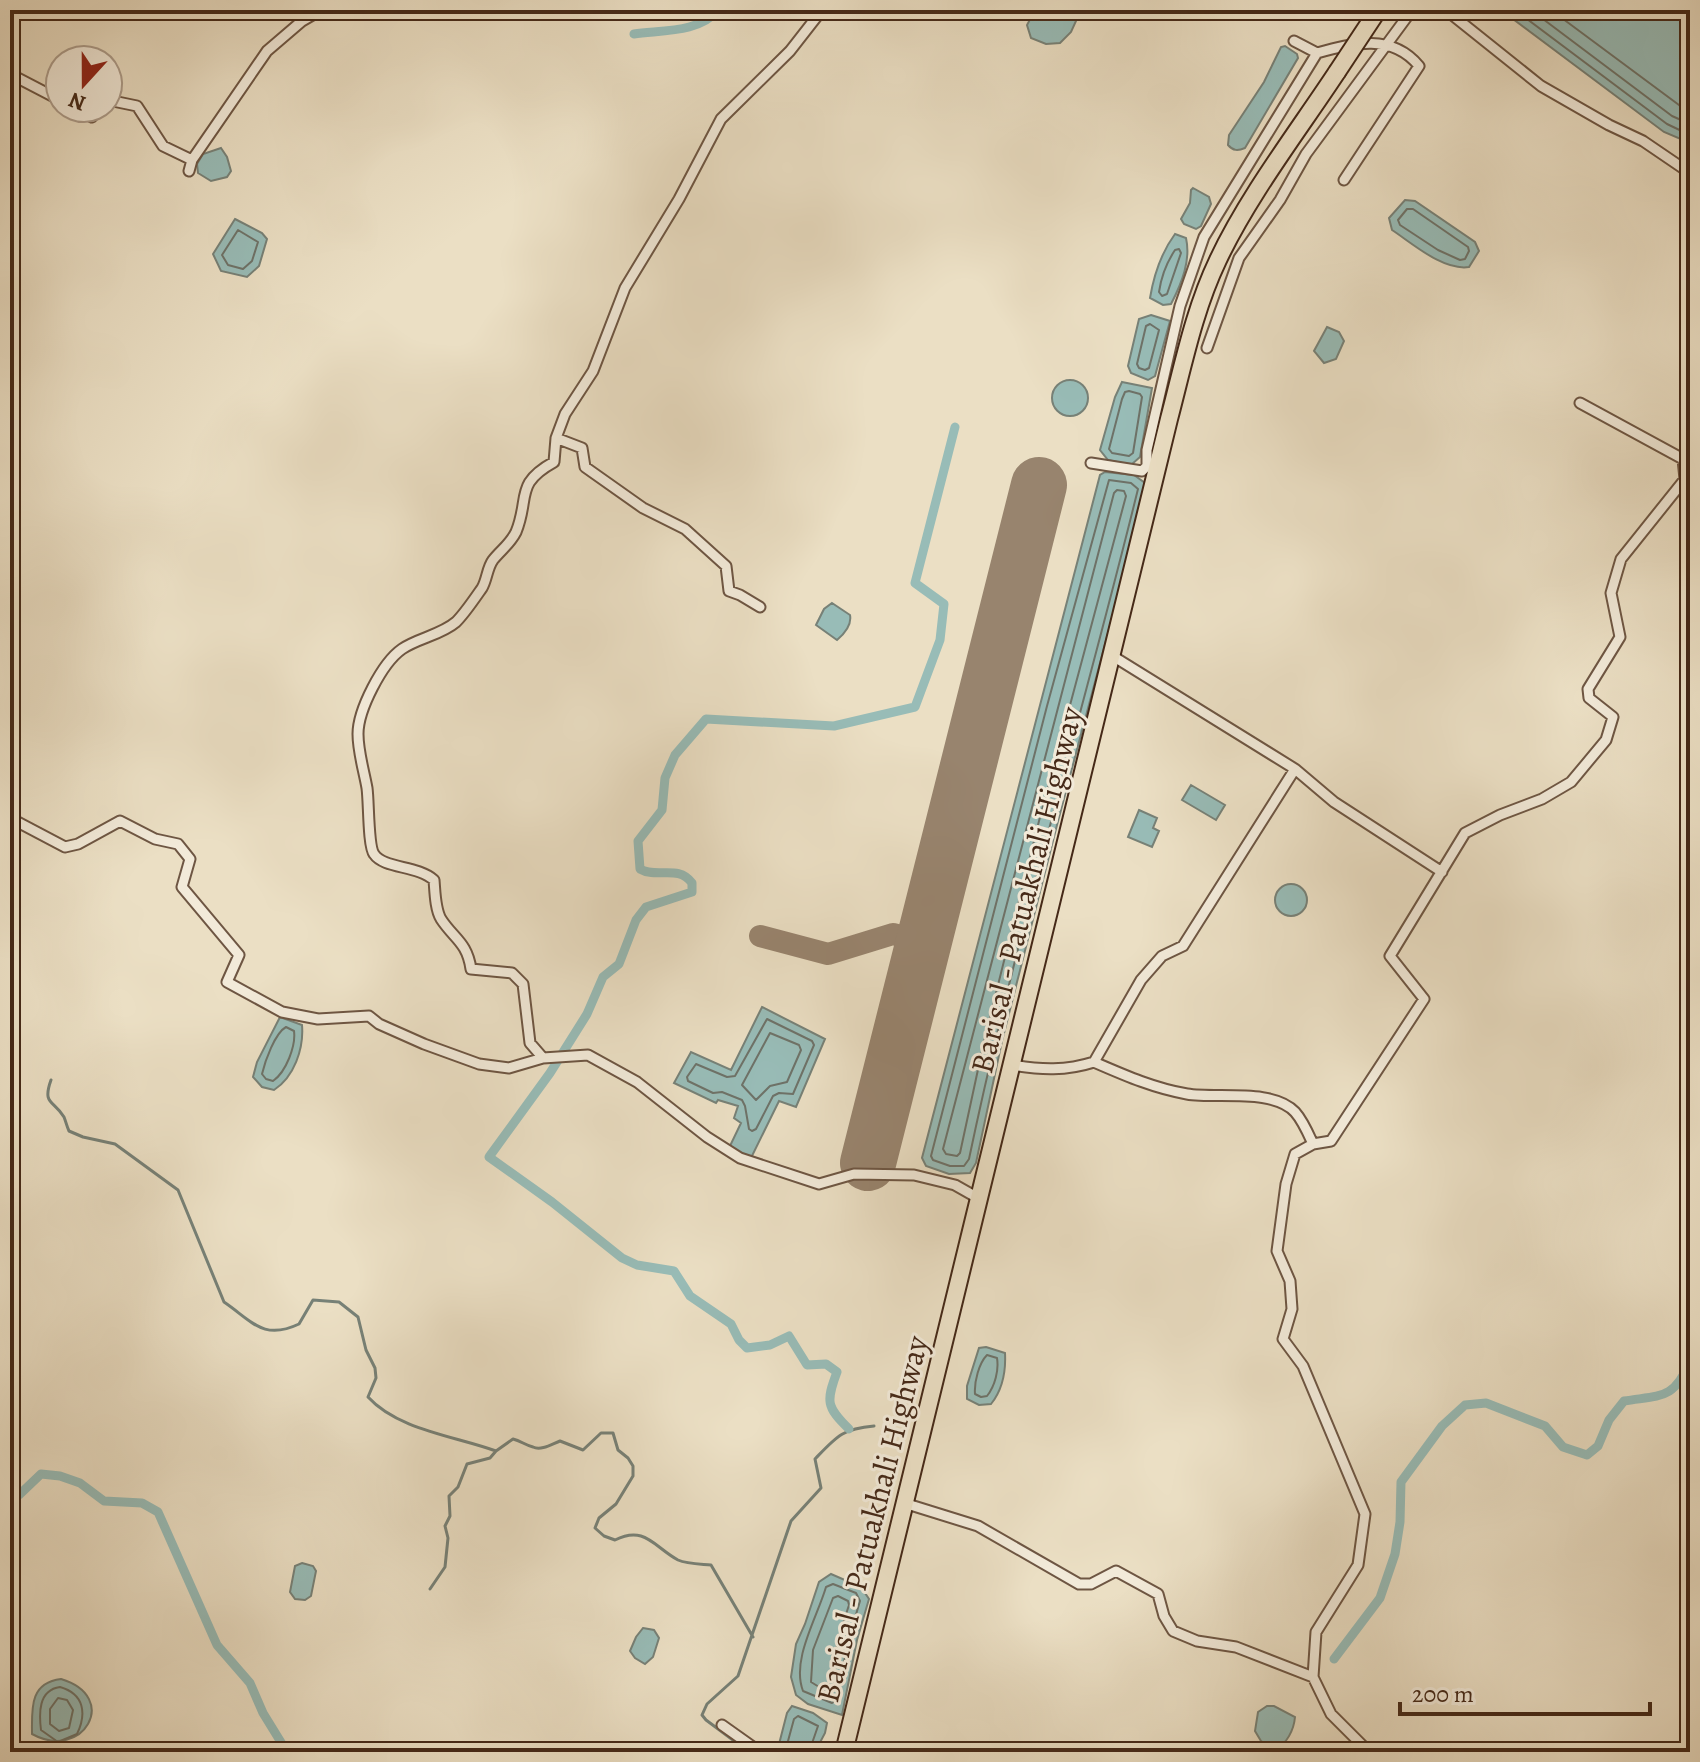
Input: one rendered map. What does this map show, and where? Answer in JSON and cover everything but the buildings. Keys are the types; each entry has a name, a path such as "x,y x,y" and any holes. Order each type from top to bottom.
{"highway":[{"name":"Barisal - Patuakhali Highway","path":"844,1752 1111,655 1187,352 1208,281 1241,219 1378,10"}],"street":[{"path":"124,103 137,106 163,146 190,166 267,51 302,21 321,10"},
{"path":"543,1058 530,1043 523,984 512,973 471,969 469,954 461,940 438,916 434,880 423,871 389,864 375,856 371,846 368,793 358,732 368,699 382,670 401,650 456,622 484,585 491,561 515,535 524,489 537,471 554,462 556,438 565,414 593,371 625,288 679,199 721,119 790,51 822,10"},
{"path":"1207,348 1239,258 1280,200 1306,154 1412,10"},
{"path":"1446,10 1541,86 1643,141 1690,173"},
{"path":"1294,41 1317,53 1351,44 1388,44 1419,66 1344,180"},
{"path":"1091,463 1142,471 1147,466 1147,450 1180,306 1204,237 1317,53"},
{"path":"10,74 44,92"},
{"path":"1369,1752 1331,1714 1313,1677 1316,1632 1358,1565 1365,1514 1303,1366 1283,1339 1292,1309 1290,1281 1277,1251 1286,1184 1295,1154 1313,1144 1331,1141 1424,999 1390,956 1465,833 1542,799 1571,782 1606,740 1613,717 1589,698 1588,689 1620,637 1611,593 1621,559 1685,479 1683,459 1580,403"},
{"path":"556,438 582,448 585,467 597,476 643,508 685,529 726,566 729,591 760,607"},
{"path":"1111,655 1295,769 1334,802 1442,872"},
{"path":"1094,1062 1141,980 1162,956 1183,946 1295,769"},
{"path":"10,818 65,847 78,844 120,821 155,839 178,844 190,859 182,887 239,955 227,982 282,1012 318,1019 369,1016 379,1024 424,1044 479,1064 509,1068 543,1058 588,1055 637,1082 707,1137 752,1163 819,1184 854,1174 914,1175 955,1185 978,1198"},
{"path":"1012,1065 1055,1069 1075,1068 1094,1062 1149,1086 1190,1095 1245,1095 1280,1104 1292,1108 1313,1144"},
{"path":"904,1503 978,1526 1079,1584 1091,1584 1116,1571 1158,1594 1164,1616 1173,1631 1197,1641 1236,1647 1313,1677"},
{"path":"722,1725 760,1752"}],"water":[{"path":"1035,10 1081,10 1071,32 1060,43 1046,44 1031,38 1027,25"},
{"path":"1501,10 1690,10 1690,143 1664,132"},
{"path":"1285,46 1298,58 1245,148 1232,148 1228,145 1229,135 1264,82 1281,47"},
{"path":"221,148 231,171 227,177 211,181 198,173 197,164 203,154"},
{"path":"1193,188 1209,197 1211,204 1201,226 1196,229 1184,224 1181,219 1190,203"},
{"path":"1405,200 1415,201 1475,242 1479,251 1469,267 1449,265 1438,260 1392,230 1389,218"},
{"path":"235,219 262,233 267,239 259,266 247,277 221,271 213,254"},
{"path":"1175,234 1186,238 1186,263 1171,304 1163,305 1150,298 1159,264"},
{"path":"1151,315 1170,321 1155,376 1148,380 1131,373 1128,366 1139,319"},
{"path":"1327,327 1339,332 1344,341 1336,359 1324,363 1314,351"},
{"path":"1070,380 1083,385 1088,398 1083,411 1070,416 1057,411 1052,398 1057,385"},
{"path":"1122,382 1152,388 1140,457 1131,465 1108,460 1100,450"},
{"path":"1105,472 1134,475 1145,483 1138,520 1002,1041 976,1163 970,1173 949,1174 926,1166 922,1158 1100,475"},
{"path":"832,603 850,615 849,626 837,640 816,625 824,609"},
{"path":"1191,785 1225,805 1216,820 1182,800"},
{"path":"1139,810 1157,818 1153,828 1159,831 1152,847 1128,837"},
{"path":"1291,884 1303,888 1307,900 1303,912 1291,916 1279,912 1275,900 1279,888"},
{"path":"762,1007 825,1039 796,1107 779,1101 751,1158 729,1148 741,1123 734,1118 738,1106 718,1100 716,1103 674,1083 691,1052 731,1070"},
{"path":"280,1017 302,1025 302,1034 292,1070 274,1090 262,1087 253,1077 257,1062"},
{"path":"979,1348 1005,1353 1004,1374 991,1404 979,1405 967,1399 967,1386"},
{"path":"302,1563 313,1566 316,1571 311,1596 305,1600 295,1599 290,1592 295,1566"},
{"path":"831,1574 861,1587 869,1599 842,1715 808,1704 796,1695 791,1677 796,1644 819,1582"},
{"path":"643,1628 654,1630 659,1638 653,1657 645,1664 630,1651"},
{"path":"61,1679 79,1688 89,1699 92,1712 88,1724 79,1734 66,1740 50,1740 32,1734 34,1699 43,1686"},
{"path":"792,1706 813,1713 827,1723 815,1752 777,1752 787,1713"},
{"path":"1267,1706 1274,1706 1295,1717 1289,1736 1274,1750 1261,1741 1255,1731 1258,1712"}],"waterway":[{"path":"634,34 690,27 718,10"},
{"path":"849,1429 830,1403 837,1372 826,1364 807,1365 789,1336 770,1345 747,1348 731,1324 690,1296 674,1271 637,1265 622,1258 489,1157 550,1073 587,1014 603,977 619,964 636,920 646,907 692,892 692,883 680,874 640,869 638,841 662,810 665,778 675,755 706,719 834,726 915,707 940,640 944,604 915,583 955,427"},
{"path":"51,1080 50,1102 64,1117 69,1131 115,1144 178,1190 224,1302 267,1330 287,1329 299,1324 313,1300 339,1302 358,1317 366,1350 375,1368 376,1378 368,1397 380,1408 411,1425 496,1451 513,1439 539,1448 560,1441 583,1450 601,1433 613,1433 618,1450 633,1466 633,1476 616,1504 599,1518 595,1528 615,1540 625,1536 642,1536 678,1560 711,1565 753,1637"},
{"path":"1334,1659 1380,1598 1395,1554 1401,1482 1442,1426 1465,1405 1486,1403 1545,1426 1563,1447 1587,1455 1598,1446 1609,1420 1624,1401 1665,1394 1678,1383 1690,1362"},
{"path":"749,1752 702,1715 707,1704 738,1676 791,1521 821,1488 815,1459 841,1435 874,1426"},
{"path":"430,1589 445,1567 449,1496 458,1487 467,1464 490,1458 496,1451"},
{"path":"10,1498 19,1495 41,1474 80,1483 104,1501 142,1503 158,1512 217,1645 250,1683 263,1713 287,1752"}],"taxiway":[{"path":"760,936 828,954 893,934 924,942"}],"runway":[{"path":"868,1163 1039,485"}]}
